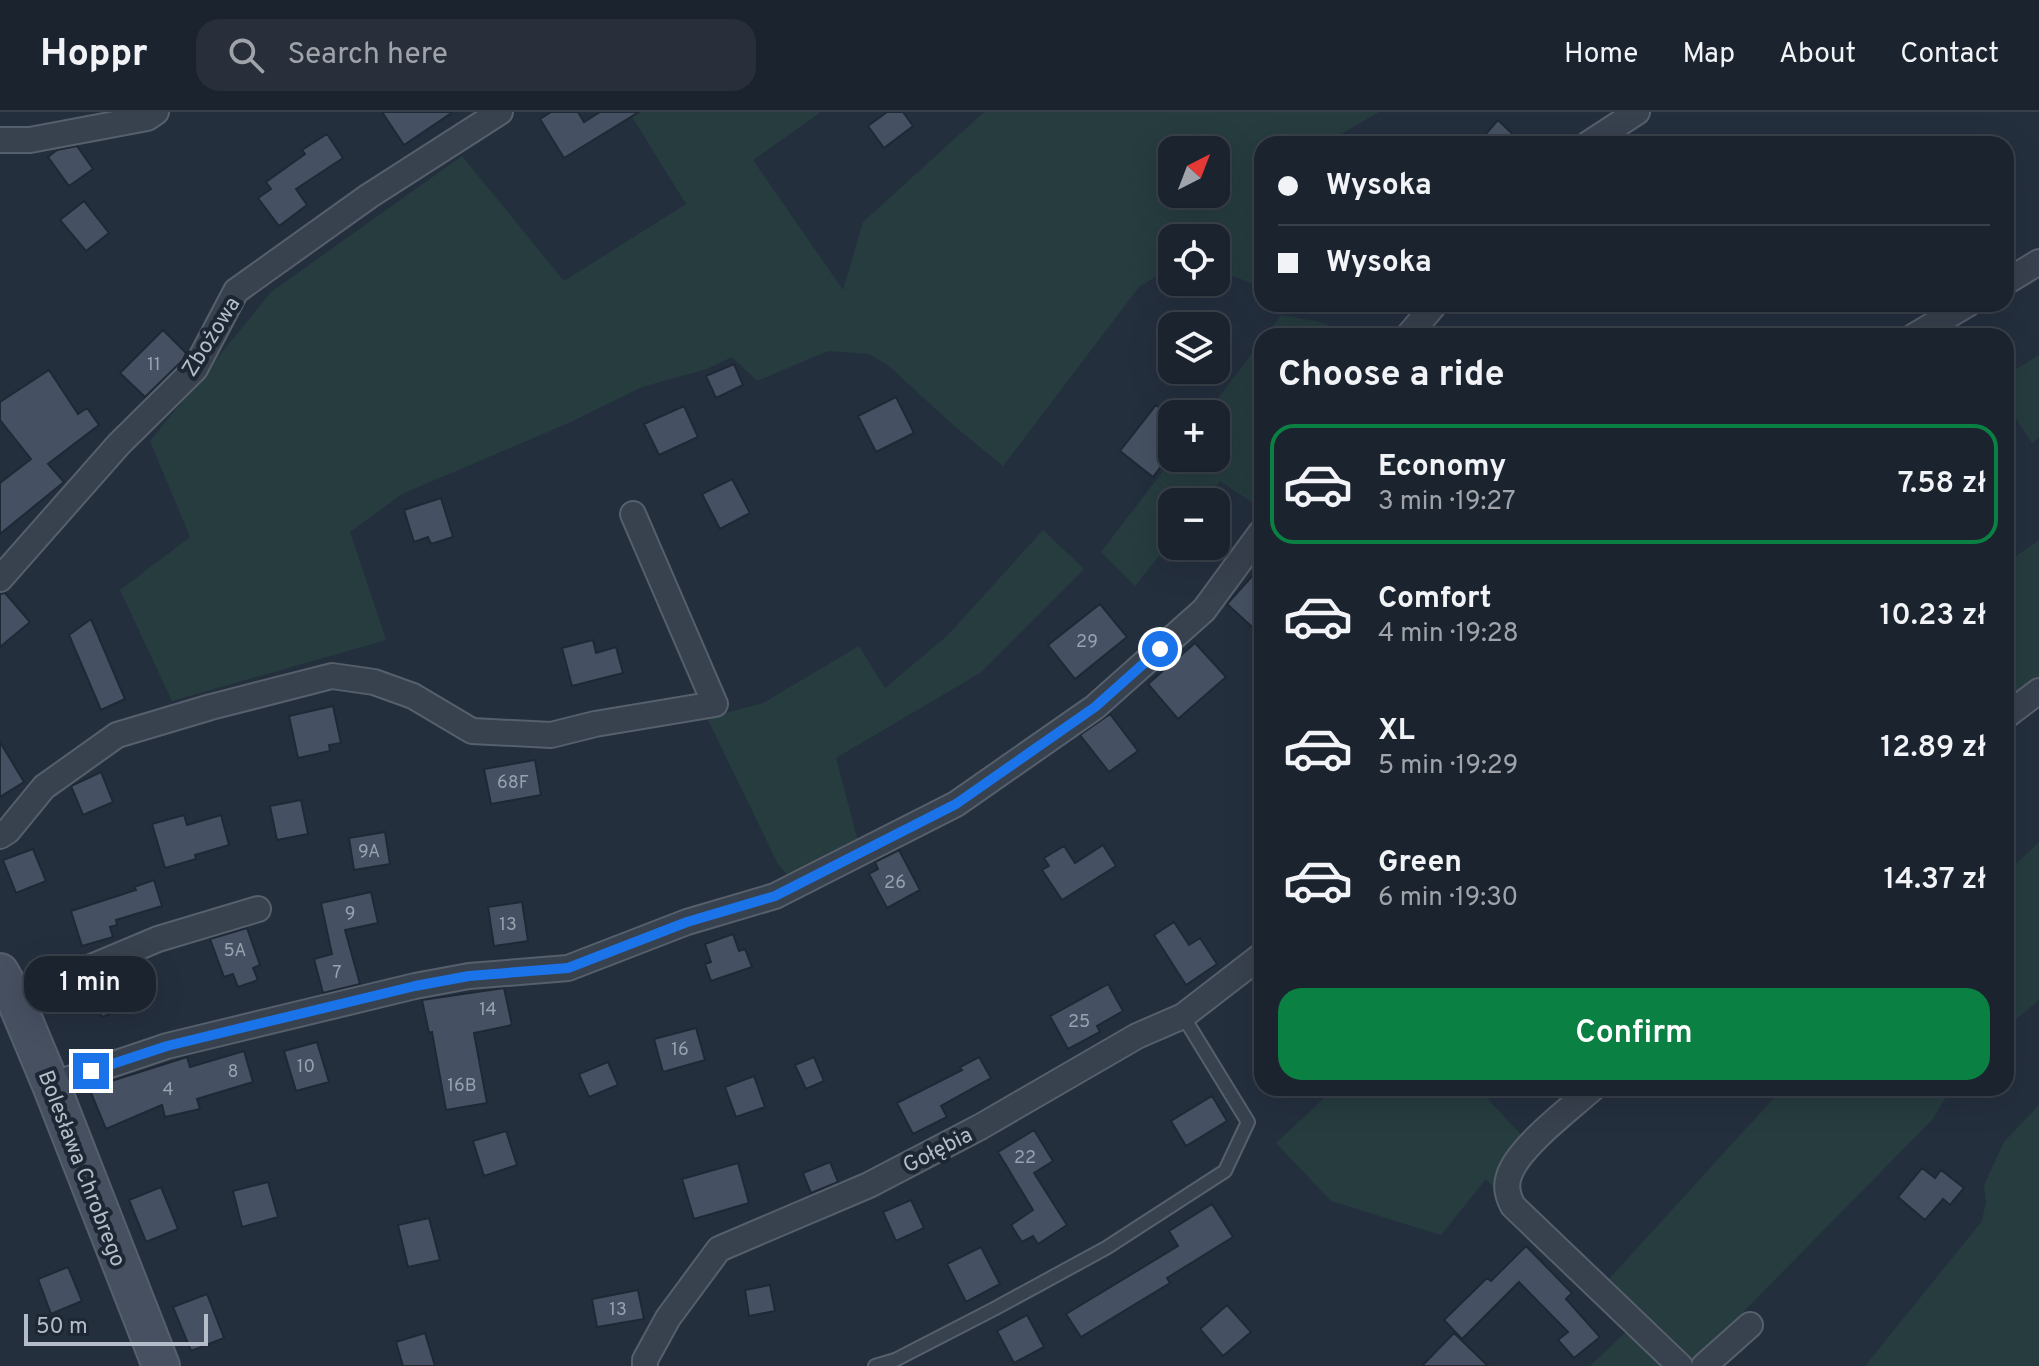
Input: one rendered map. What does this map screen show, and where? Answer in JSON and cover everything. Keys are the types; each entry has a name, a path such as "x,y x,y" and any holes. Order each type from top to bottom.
{"street":[{"path":"0,140 30,140 147,118 156,112"},
{"name":"Zbożowa","path":"0,579 111,453 195,369 236,291 369,196 500,112"},
{"path":"1600,136 1637,112"},
{"path":"2014,277 2039,262"},
{"path":"1415,328 1428,312"},
{"path":"1928,328 1954,312"},
{"path":"0,836 8,831 44,787 117,735 332,676 374,682 413,696 472,731 551,735 595,724 715,704 633,514"},
{"path":"51,1085 167,1046 415,986 469,976 568,968 687,922 775,896 956,804 1095,707 1204,610 1254,542"},
{"path":"2014,710 2039,691"},
{"path":"7,985 258,909"},
{"name":"Gołębia","path":"645,1366 645,1360 668,1318 719,1249 869,1185 980,1127 1137,1036 1183,1016 1254,961"},
{"name":"Bolesława Chrobrego","path":"7,985 51,1085 161,1366"},
{"path":"1584,1096 1521,1154 1509,1175 1508,1197 1513,1206 1680,1366"},
{"path":"1704,1366 1750,1325"}],"lane":[{"path":"875,1366 895,1360 1092,1256 1225,1171 1248,1122 1183,1016"}],"green space":[{"path":"629,112 821,112 753,160 843,290 863,222 984,112 1379,112 1338,136 1254,136 1254,284 1230,275 1230,224 1158,224 1158,275 1139,287 1003,466 889,366 869,354 828,351 757,381 732,357 707,369 642,387 571,422 402,494 350,532 386,640 172,701 120,590 190,537 150,441 271,292 462,156 564,281 686,204"},
{"path":"1281,315 1336,328 1271,328"},
{"path":"1254,351 1254,504 1220,481 1214,488 1158,488 1158,557 1135,586 1101,552 1162,472 1230,472 1230,400 1217,400"},
{"path":"2039,355 2039,438 2032,443 2014,416 2014,370"},
{"path":"1043,530 1084,569 980,673 836,758 864,864 803,894 778,864 707,718 763,703 859,646 885,688 948,635"},
{"path":"2039,540 2039,680 2014,698 2014,557"},
{"path":"2039,842 2039,1000 2014,1021 2014,865"},
{"path":"1326,1096 1485,1096 1525,1139 1500,1194 1486,1179 1441,1235 1331,1201 1276,1143"},
{"path":"1776,1096 1947,1096 1932,1120 1691,1365 1604,1289 1608,1280"},
{"path":"2039,1105 2039,1366 1865,1366 1982,1221 1986,1202 1984,1185 2004,1142"},
{"path":"1626,1332 1667,1366 1590,1366"}],"building":[{"path":"382,112 453,112 404,145"},
{"path":"551,112 578,112 584,122 600,112 639,112 564,158 540,119"},
{"path":"887,112 903,112 913,126 884,148 868,126"},
{"path":"1498,120 1515,136 1484,136"},
{"path":"327,134 343,158 296,189 307,205 279,226 258,198 271,189 266,182 305,154 302,150"},
{"path":"77,146 93,169 69,186 48,157 57,150"},
{"path":"84,201 109,233 86,251 60,220"},
{"path":"163,330 186,353 183,360 145,397 120,373"},
{"path":"734,364 743,385 716,398 706,376"},
{"path":"49,370 78,414 87,408 99,425 48,464 64,482 0,534 0,483 31,459 0,420 0,402"},
{"path":"896,397 914,433 876,452 858,416"},
{"path":"1156,405 1158,407 1158,470 1153,477 1120,451"},
{"path":"684,406 698,437 659,455 644,424"},
{"path":"732,479 750,513 720,529 702,494"},
{"path":"441,498 453,537 431,544 428,537 414,542 404,510"},
{"path":"1254,574 1254,629 1227,604"},
{"path":"5,593 30,622 0,647 0,594"},
{"path":"1100,604 1127,637 1075,679 1048,645"},
{"path":"91,619 125,699 101,710 69,635"},
{"path":"593,640 596,653 616,647 623,673 572,686 562,648"},
{"path":"1195,643 1226,677 1178,719 1148,684"},
{"path":"333,706 341,743 329,745 330,751 298,758 289,716"},
{"path":"1110,714 1138,751 1109,772 1080,735"},
{"path":"0,742 24,782 0,797"},
{"path":"535,760 541,795 491,804 484,769"},
{"path":"101,772 113,802 83,815 71,786"},
{"path":"301,800 308,834 277,840 270,806"},
{"path":"184,815 187,825 221,815 229,845 165,868 152,824"},
{"path":"385,832 390,864 354,870 349,838"},
{"path":"1103,845 1116,866 1062,900 1042,870 1049,866 1044,858 1064,846 1075,863"},
{"path":"33,849 46,881 16,893 3,860"},
{"path":"899,850 920,890 887,908 869,874 878,869 875,862"},
{"path":"154,880 162,906 116,920 117,925 110,927 113,937 82,946 71,911 136,890 134,887"},
{"path":"371,892 378,923 345,930 360,984 323,993 314,959 332,954 321,903"},
{"path":"522,902 528,941 494,946 488,907"},
{"path":"1174,922 1189,945 1200,938 1217,964 1186,985 1154,935"},
{"path":"247,928 260,965 253,968 258,980 238,987 233,974 224,977 210,939"},
{"path":"733,934 739,951 745,949 752,967 711,981 705,964 711,962 705,944"},
{"path":"122,972 136,1003 102,1017 89,987"},
{"path":"1108,984 1123,1011 1097,1026 1100,1032 1068,1049 1050,1016"},
{"path":"504,988 512,1025 474,1033 487,1103 446,1110 432,1032 429,1033 422,1000"},
{"path":"696,1028 705,1060 663,1072 654,1039"},
{"path":"317,1042 329,1082 296,1091 284,1051"},
{"path":"244,1051 253,1082 197,1099 200,1109 165,1117 162,1105 106,1129 89,1088 187,1057 190,1067"},
{"path":"814,1057 824,1081 806,1089 795,1065"},
{"path":"979,1057 991,1078 941,1106 947,1117 913,1134 897,1103 962,1070 960,1067"},
{"path":"608,1062 618,1085 589,1097 579,1074"},
{"path":"754,1076 765,1107 736,1117 725,1087"},
{"path":"1212,1096 1227,1121 1186,1146 1171,1121"},
{"path":"1034,1130 1053,1161 1034,1173 1067,1225 1038,1244 1033,1236 1022,1242 1011,1225 1033,1210 998,1152"},
{"path":"506,1131 517,1165 484,1176 473,1141"},
{"path":"830,1162 838,1182 811,1193 803,1173"},
{"path":"738,1163 749,1203 694,1219 682,1179"},
{"path":"1922,1168 1935,1178 1941,1170 1964,1188 1950,1205 1943,1199 1925,1220 1898,1197"},
{"path":"268,1182 278,1217 242,1227 233,1191"},
{"path":"161,1187 178,1229 146,1242 129,1200"},
{"path":"911,1200 924,1228 896,1241 883,1212"},
{"path":"1212,1204 1233,1237 1167,1278 1170,1283 1081,1337 1066,1314 1178,1246 1169,1231"},
{"path":"429,1218 440,1260 408,1267 398,1225"},
{"path":"1526,1246 1572,1293 1566,1299 1600,1337 1574,1358 1558,1340 1568,1332 1519,1282 1462,1339 1444,1320 1487,1278 1491,1281"},
{"path":"981,1247 1000,1284 966,1302 947,1264"},
{"path":"68,1267 82,1301 51,1314 38,1279"},
{"path":"770,1285 775,1311 749,1316 745,1290"},
{"path":"638,1290 644,1319 597,1327 592,1299"},
{"path":"207,1294 224,1338 191,1351 173,1307"},
{"path":"1227,1305 1251,1332 1223,1356 1200,1329"},
{"path":"1027,1315 1044,1347 1014,1363 997,1331"},
{"path":"425,1333 435,1366 403,1366 396,1342"},
{"path":"1454,1333 1488,1366 1422,1366"}],"route":[{"path":"91,1071 167,1046 415,986 519,970 568,968 687,922 775,896 956,804 1095,707 1160,649"}]}
